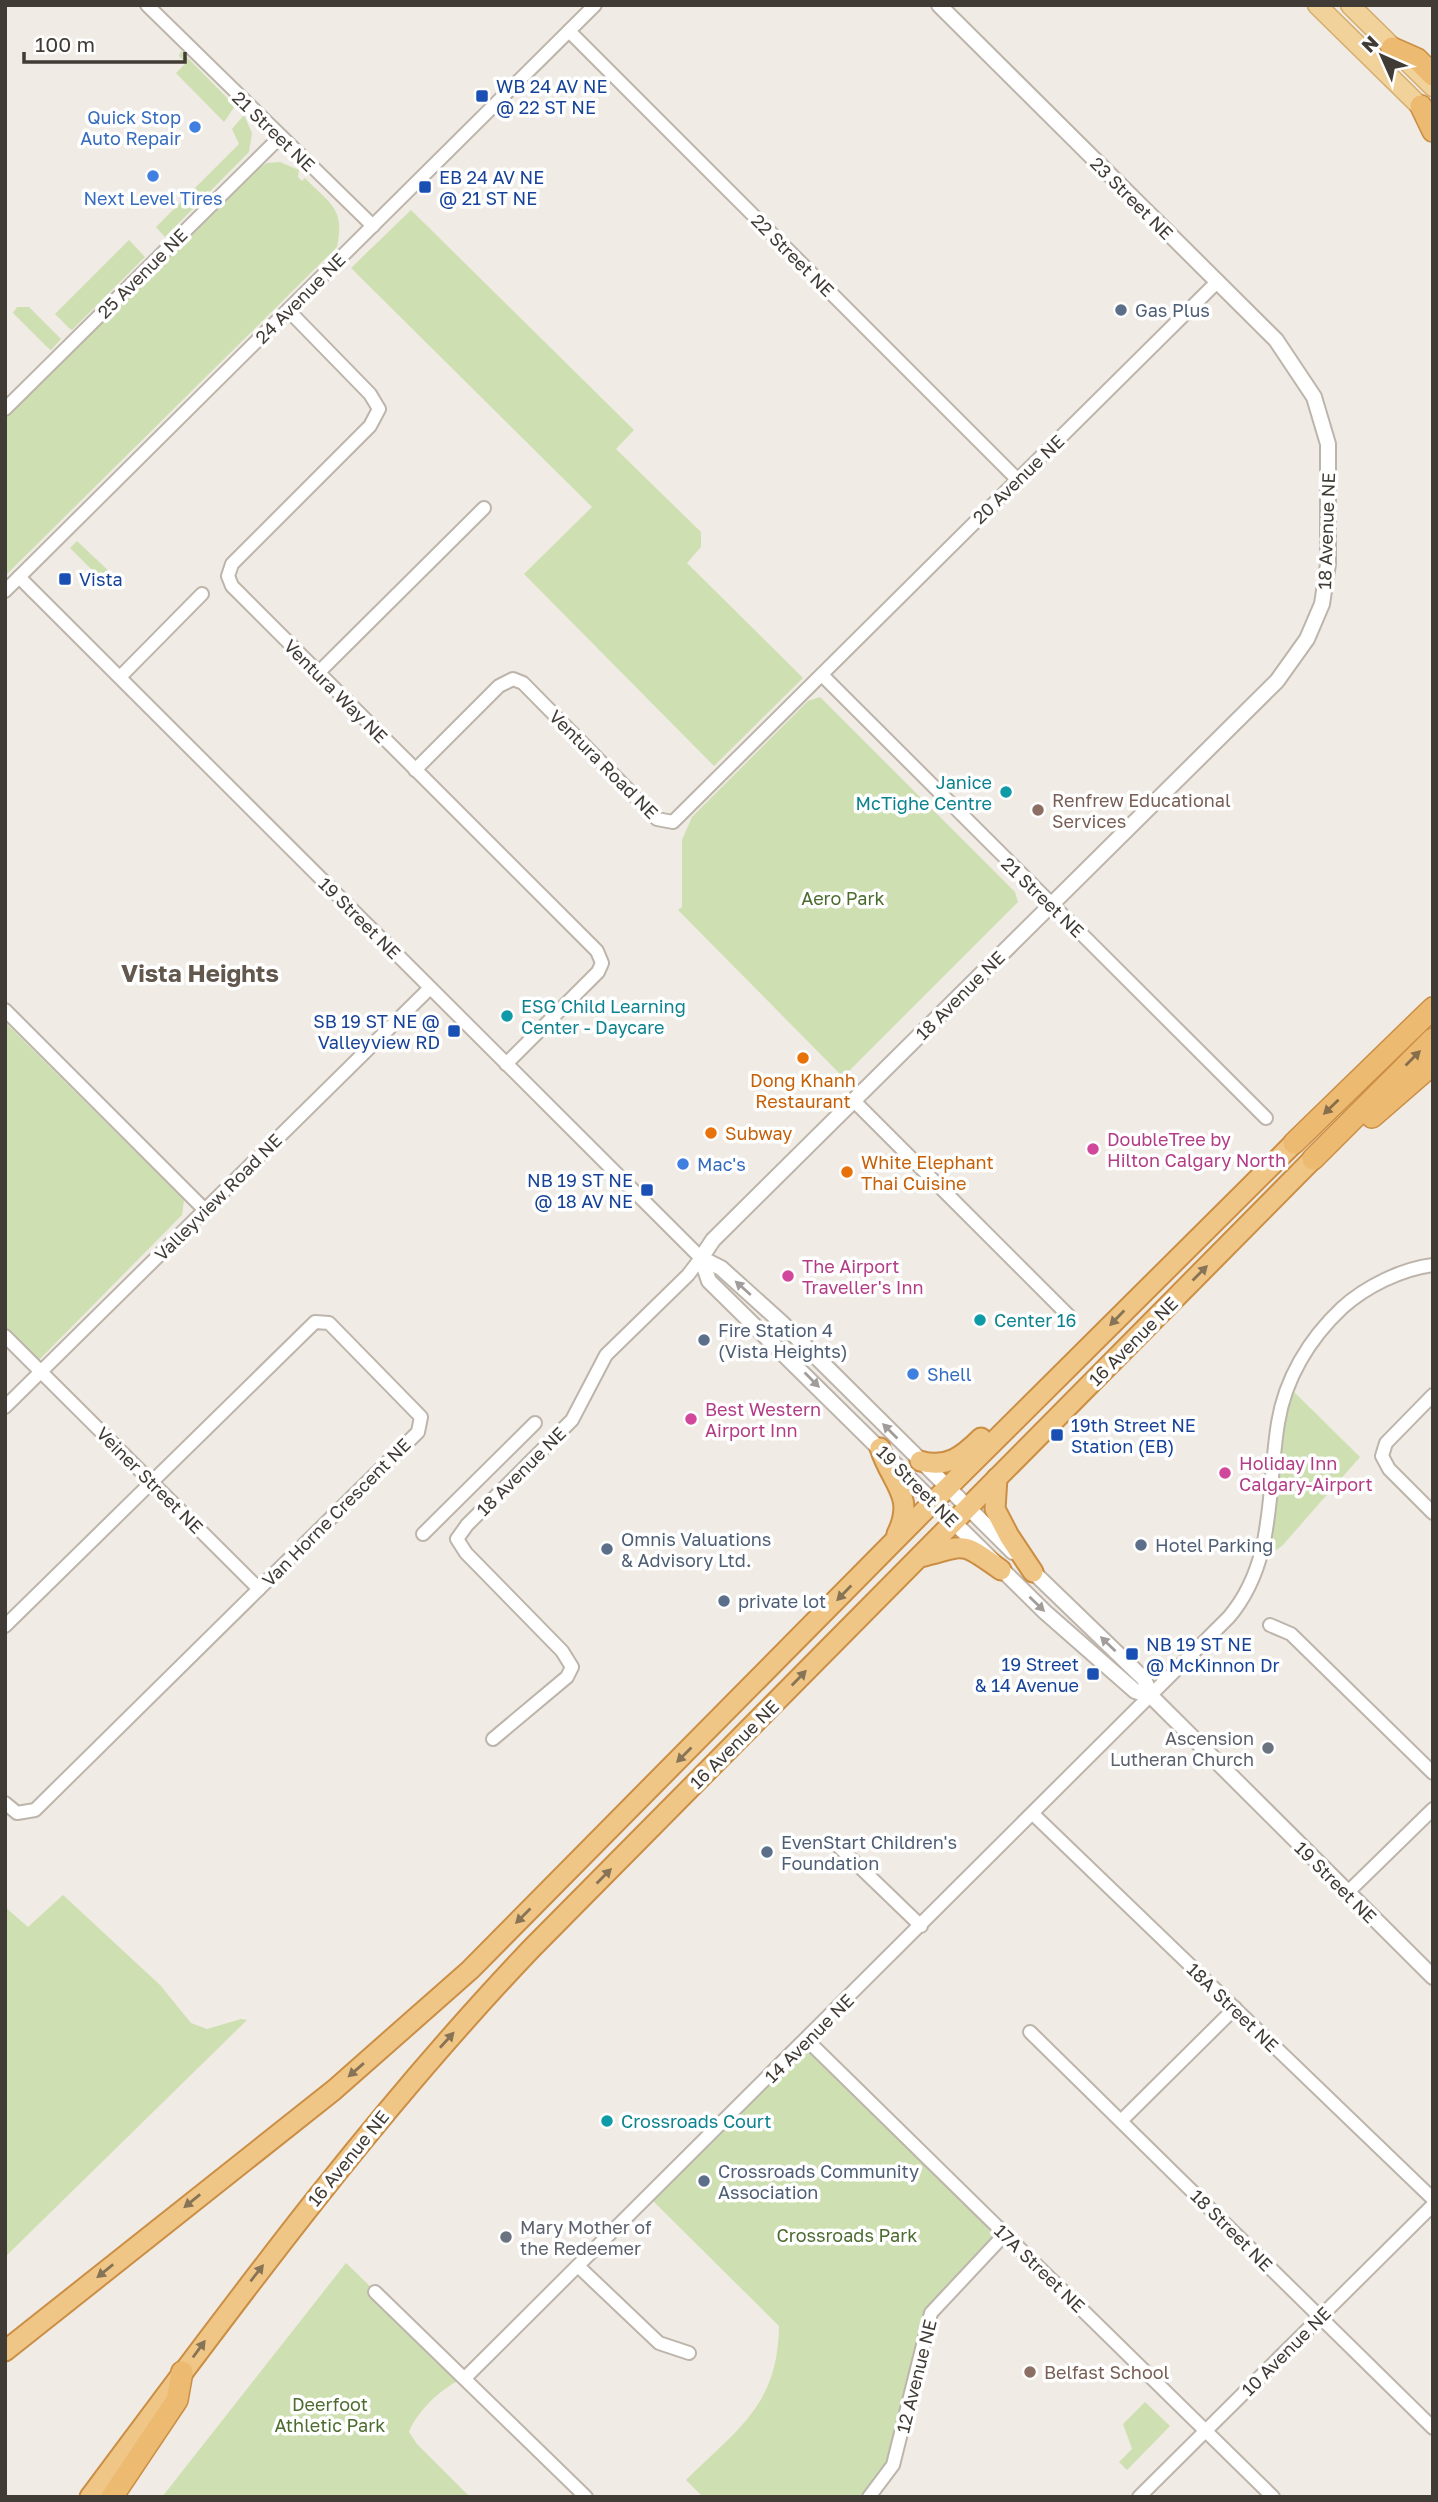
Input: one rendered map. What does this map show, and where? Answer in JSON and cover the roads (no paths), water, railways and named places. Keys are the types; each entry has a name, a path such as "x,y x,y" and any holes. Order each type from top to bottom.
{"highway":[{"path":"1392,48 1417,60 1433,75"},
{"path":"1427,113 1433,131"},
{"path":"1362,1078 1391,1037 1433,991"},
{"name":"16 Avenue NE","path":"5,2351 334,2090 470,1970 891,1544 1433,1008"},
{"name":"16 Avenue NE","path":"90,2497 314,2198 443,2044 532,1948 1433,1038"},
{"path":"1313,1159 1349,1135 1433,1064"},
{"path":"920,1461 931,1465 957,1459 1065,1356 1087,1349"},
{"path":"880,1448 905,1502 905,1516 891,1544"},
{"path":"998,1478 995,1509 1033,1572"},
{"path":"916,1559 954,1546 965,1547 1001,1570"},
{"path":"112,2497 177,2400 183,2372"}],"main road":[{"path":"1317,5 1427,113"},
{"path":"1350,5 1433,88"}],"street":[{"name":"21 Street NE","path":"147,5 373,226"},
{"name":"24 Avenue NE","path":"5,591 595,5"},
{"name":"23 Street NE","path":"939,5 1216,284 1276,340 1314,397"},
{"name":"22 Street NE","path":"569,31 1017,479"},
{"name":"25 Avenue NE","path":"5,409 279,137"},
{"name":"20 Avenue NE","path":"821,675 1216,284"},
{"name":"Ventura Way NE","path":"288,310 370,394 379,410 370,426 232,564 228,576 232,586 597,951 602,963 598,972 506,1064"},
{"name":"18 Avenue NE","path":"493,1739 567,1677 572,1667 562,1651 466,1553 457,1539 467,1525 572,1420 606,1355 680,1284 713,1240 1277,681 1298,654 1314,626 1322,604 1328,564 1328,444 1314,397"},
{"path":"318,673 484,508"},
{"name":"19 Street NE","path":"19,577 701,1258 721,1268 772,1314 920,1461 941,1496"},
{"path":"121,676 202,594"},
{"name":"21 Street NE","path":"821,675 1266,1118"},
{"name":"Ventura Road NE","path":"415,770 499,686 513,679 523,682 657,819 673,822 821,675"},
{"name":"Valleyview Road NE","path":"5,1407 430,988"},
{"path":"5,1010 205,1210"},
{"path":"854,1101 1069,1316"},
{"name":"19 Street NE","path":"701,1258 709,1280 880,1448 1033,1572 1144,1679 1151,1696 1433,1977"},
{"name":"14 Avenue NE","path":"465,2378 1229,1617 1253,1580 1267,1536 1282,1404 1294,1373 1308,1349 1332,1318 1360,1294 1391,1278 1433,1265"},
{"name":"Van Horne Crescent NE","path":"5,1626 315,1322 329,1323 418,1413 422,1422 418,1432 35,1810 17,1813 5,1803"},
{"name":"Veiner Street NE","path":"5,1336 259,1589"},
{"path":"1433,1395 1385,1443 1382,1455 1389,1469 1433,1513"},
{"name":"18 Avenue NE","path":"423,1534 535,1423"},
{"name":"19 Street NE","path":"960,1515 1001,1570 1135,1691 1151,1696"},
{"path":"1270,1625 1291,1634 1433,1773"},
{"path":"1347,1893 1433,1810"},
{"name":"18A Street NE","path":"1034,1814 1433,2199"},
{"path":"836,1844 920,1926"},
{"path":"1122,2120 1235,2008"},
{"name":"18 Street NE","path":"1030,2032 1433,2428"},
{"name":"17A Street NE","path":"807,2040 1273,2497"},
{"name":"10 Avenue NE","path":"1139,2497 1433,2205"},
{"name":"12 Avenue NE","path":"869,2497 893,2465 931,2313 1005,2234"},
{"path":"578,2266 659,2343 689,2353"},
{"path":"375,2292 586,2497"}],"place":[{"name":"WB 24 AV NE @ 22 ST NE","path":"482,96"},
{"name":"Quick Stop Auto Repair","path":"195,127"},
{"name":"Next Level Tires","path":"153,176"},
{"name":"EB 24 AV NE @ 21 ST NE","path":"425,187"},
{"name":"Gas Plus","path":"1121,310"},
{"name":"Vista","path":"65,579"},
{"name":"Janice McTighe Centre","path":"1006,792"},
{"name":"Renfrew Educational Services","path":"1038,810"},
{"name":"ESG Child Learning Center - Daycare","path":"507,1016"},
{"name":"SB 19 ST NE @ Valleyview RD","path":"454,1031"},
{"name":"Dong Khanh Restaurant","path":"803,1058"},
{"name":"Subway","path":"711,1133"},
{"name":"DoubleTree by Hilton Calgary North","path":"1093,1149"},
{"name":"Mac's","path":"683,1164"},
{"name":"White Elephant Thai Cuisine","path":"847,1172"},
{"name":"NB 19 ST NE @ 18 AV NE","path":"647,1190"},
{"name":"The Airport Traveller's Inn","path":"788,1276"},
{"name":"Center 16","path":"980,1320"},
{"name":"Fire Station 4 (Vista Heights)","path":"704,1340"},
{"name":"Shell","path":"913,1374"},
{"name":"Best Western Airport Inn","path":"691,1419"},
{"name":"19th Street NE Station (EB)","path":"1057,1435"},
{"name":"Holiday Inn Calgary-Airport","path":"1225,1473"},
{"name":"Hotel Parking","path":"1141,1545"},
{"name":"Omnis Valuations & Advisory Ltd.","path":"607,1549"},
{"name":"private lot","path":"724,1601"},
{"name":"NB 19 ST NE @ McKinnon Dr","path":"1132,1654"},
{"name":"19 Street & 14 Avenue","path":"1093,1674"},
{"name":"Ascension Lutheran Church","path":"1268,1748"},
{"name":"EvenStart Children's Foundation","path":"767,1852"},
{"name":"Crossroads Court","path":"607,2121"},
{"name":"Crossroads Community Association","path":"704,2181"},
{"name":"Mary Mother of the Redeemer","path":"506,2237"},
{"name":"Belfast School","path":"1030,2372"}],"district":[{"name":"Vista Heights","path":"200,972"}],"park label":[{"name":"Aero Park","path":"843,898"},
{"name":"Crossroads Park","path":"847,2235"},
{"name":"Deerfoot Athletic Park","path":"330,2414"}]}
